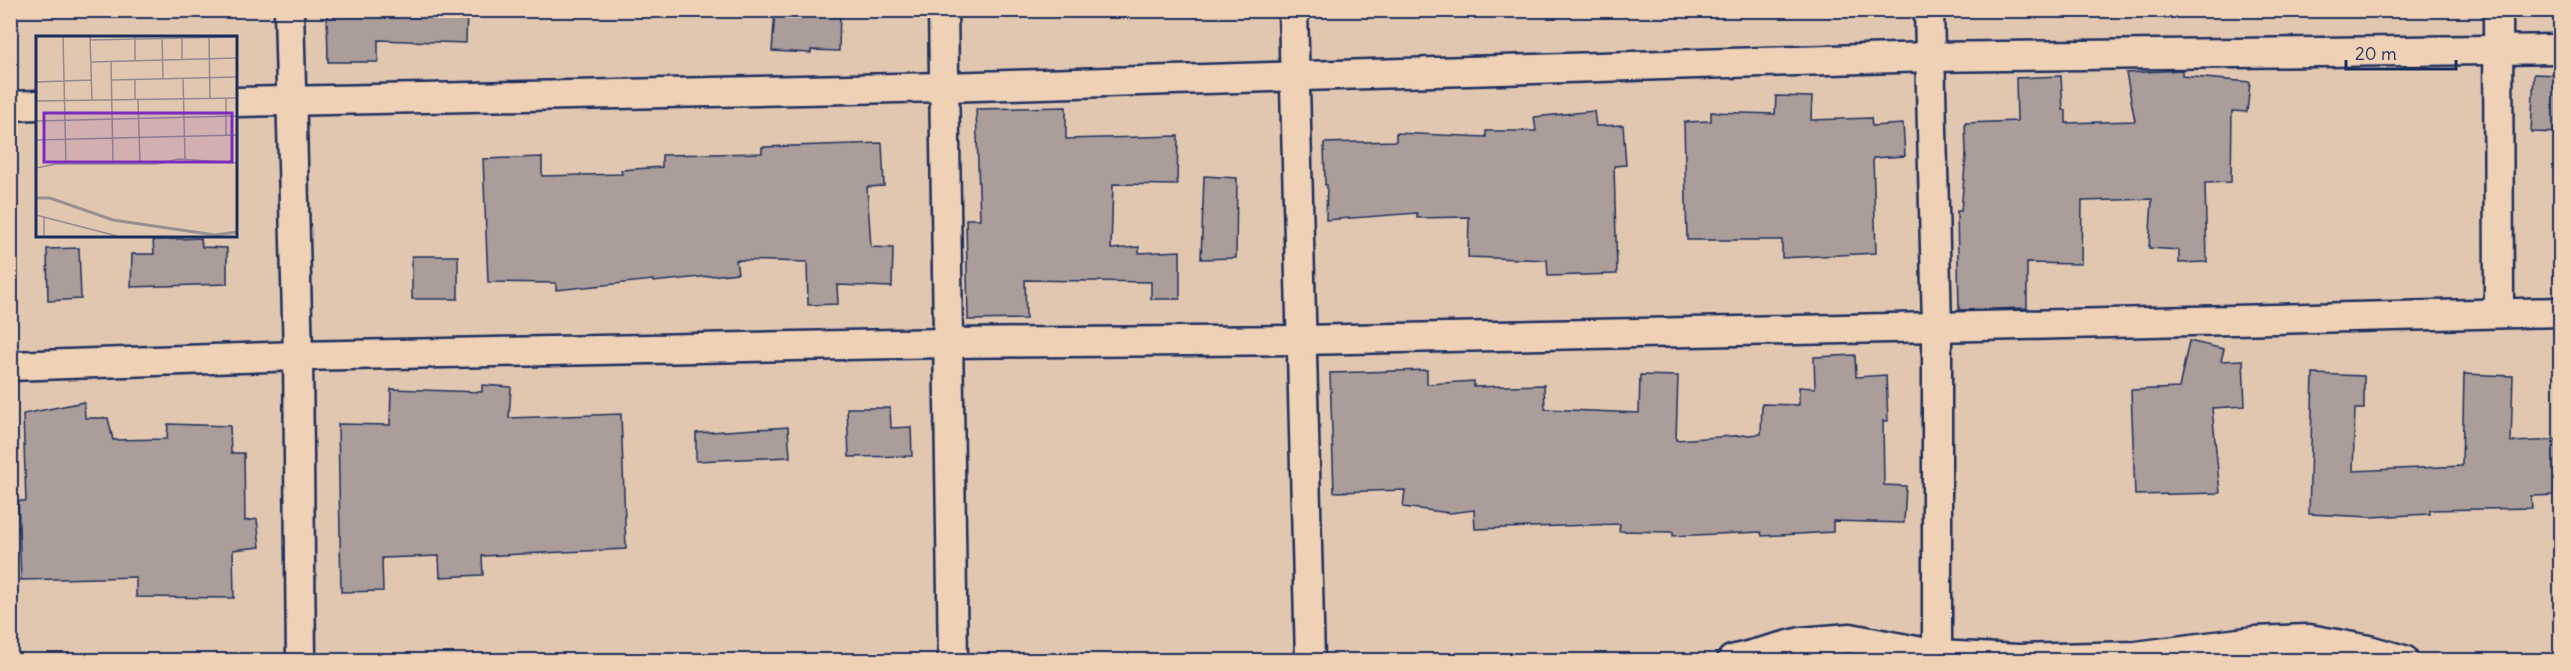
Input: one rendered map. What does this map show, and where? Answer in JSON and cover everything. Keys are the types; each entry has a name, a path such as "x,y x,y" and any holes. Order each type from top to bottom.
{"street":[{"path":"289,10 298,356 301,660"},
{"path":"943,10 946,343 953,660"},
{"path":"1293,10 1310,660"},
{"path":"1929,10 1937,327 1937,655"},
{"path":"2498,10 2499,312"},
{"path":"237,102 945,87 1930,57 2560,49"},
{"path":"10,106 36,105"},
{"path":"10,366 298,356 946,343 1300,340 2560,312"},
{"path":"1732,660 1801,642 1850,638 1937,655 2018,660 2136,656 2255,641 2309,639 2369,650 2404,660"}],"building":[{"path":"327,10 467,10 466,43 378,40 378,62 328,62"},
{"path":"775,10 840,10 839,51 811,50 811,53 772,51"},
{"path":"2182,70 2182,76 2250,82 2247,112 2232,111 2231,182 2205,183 2207,262 2179,263 2179,250 2149,248 2152,199 2082,201 2081,264 2027,263 2027,308 1959,310 1957,211 1961,211 1966,154 1965,123 2017,121 2016,78 2061,76 2066,123 2135,121 2126,73"},
{"path":"2534,74 2560,75 2560,133 2531,132"},
{"path":"1776,96 1812,97 1811,120 1871,118 1872,126 1903,124 1905,156 1873,158 1876,253 1782,258 1782,240 1687,240 1684,122 1711,121 1711,112 1775,114"},
{"path":"1066,107 1066,139 1178,136 1177,185 1113,184 1111,249 1139,247 1139,253 1180,251 1180,299 1151,299 1151,282 1025,280 1026,319 968,320 966,219 980,219 976,109"},
{"path":"1594,111 1596,126 1623,125 1626,165 1614,166 1617,274 1548,276 1547,260 1468,257 1469,217 1417,218 1417,213 1326,220 1327,185 1325,185 1324,143 1396,141 1396,133 1486,137 1486,131 1536,131 1534,117"},
{"path":"882,143 884,186 867,187 871,247 893,248 892,287 837,285 838,304 808,305 807,262 736,260 738,273 653,282 653,280 556,290 556,283 488,282 483,159 542,157 542,176 622,174 621,170 662,167 662,155 762,153 762,147"},
{"path":"1204,176 1237,178 1236,258 1201,259"},
{"path":"201,238 202,247 227,248 227,284 131,287 132,254 154,254 153,240"},
{"path":"79,248 81,299 48,301 47,249"},
{"path":"412,256 458,256 458,299 412,299"},
{"path":"2189,341 2224,349 2221,361 2243,360 2245,406 2212,408 2220,493 2135,495 2131,390 2179,388"},
{"path":"1855,355 1856,377 1886,375 1888,421 1883,421 1884,485 1906,486 1904,523 1833,521 1833,532 1762,536 1761,532 1673,536 1673,532 1619,531 1620,524 1475,529 1474,510 1450,513 1403,507 1405,490 1334,492 1330,373 1427,370 1427,384 1474,381 1474,387 1544,385 1545,409 1639,413 1640,375 1678,376 1676,440 1761,434 1762,404 1799,405 1799,387 1815,388 1814,357"},
{"path":"2313,374 2364,376 2364,409 2355,409 2353,471 2462,466 2464,374 2513,376 2511,442 2560,440 2560,495 2531,496 2532,508 2430,510 2430,514 2371,517 2309,514"},
{"path":"482,385 511,387 509,418 621,414 626,549 482,556 483,575 440,577 439,556 382,558 383,591 341,592 338,424 390,425 391,389 482,392"},
{"path":"84,402 85,418 108,418 113,440 167,439 168,424 230,426 231,453 244,453 245,521 257,519 260,547 233,550 234,598 136,597 136,577 21,580 18,501 26,501 23,414"},
{"path":"847,408 890,408 891,428 911,427 912,456 849,457"},
{"path":"788,427 790,457 696,461 696,433"}]}
